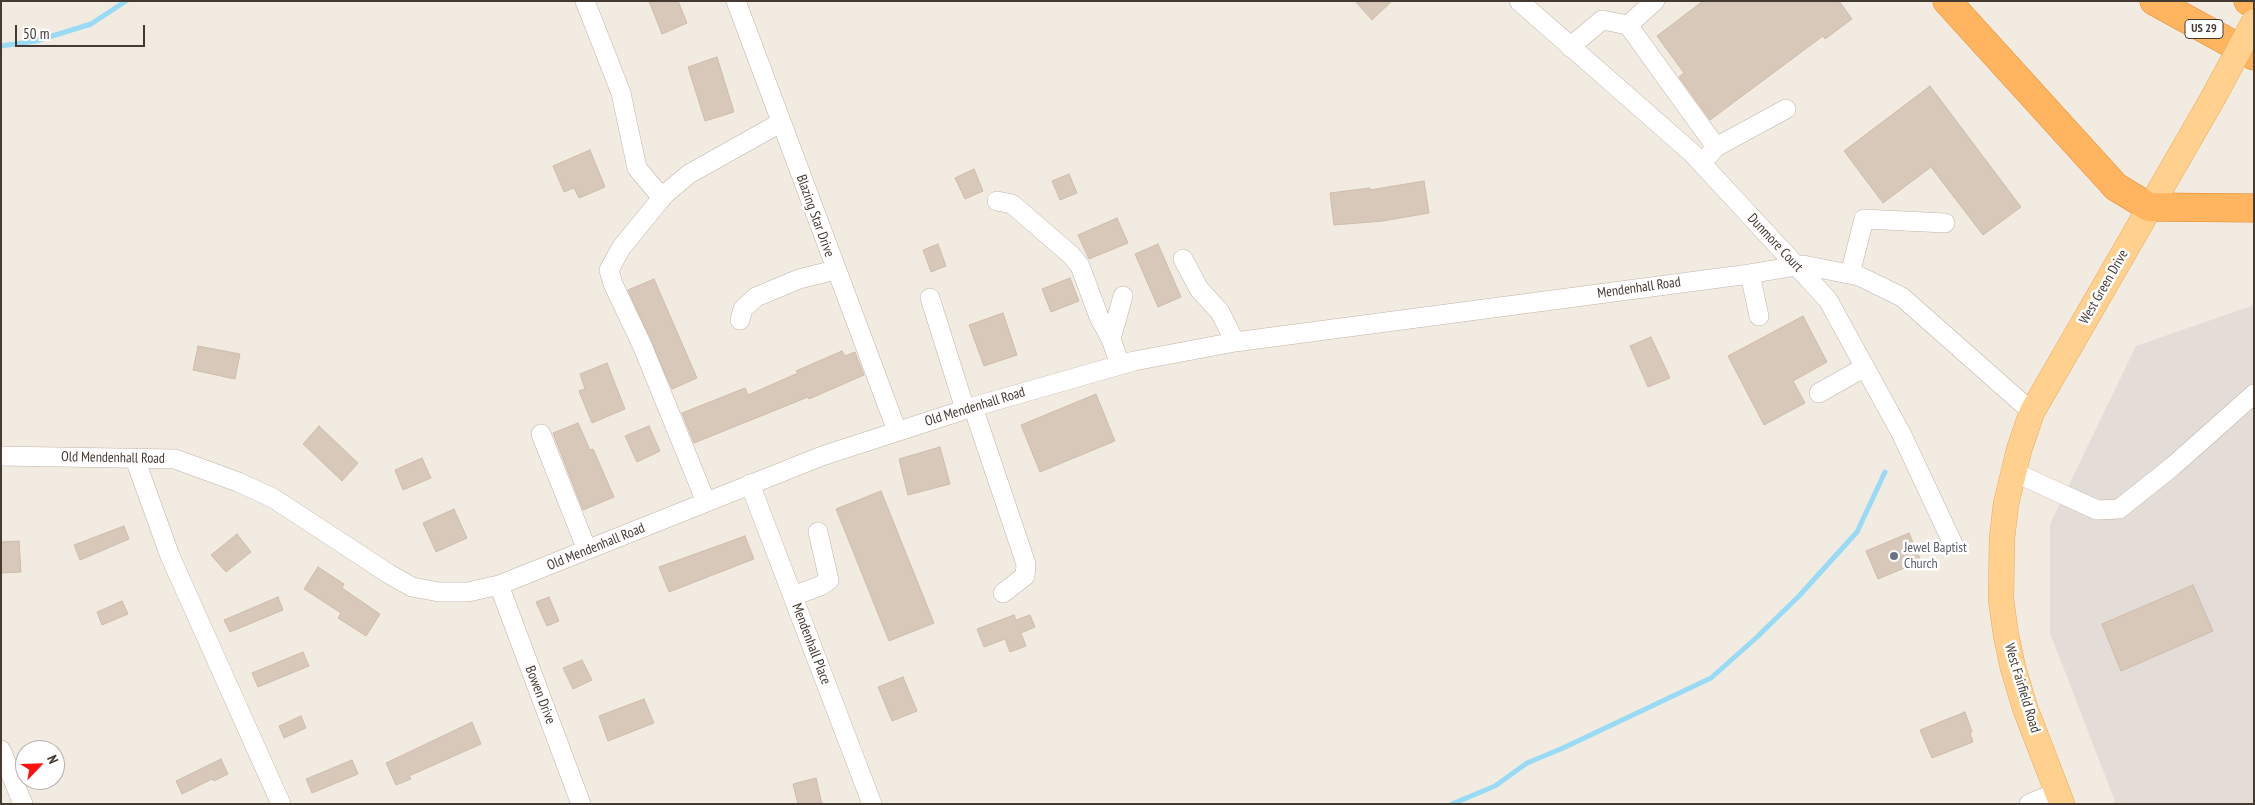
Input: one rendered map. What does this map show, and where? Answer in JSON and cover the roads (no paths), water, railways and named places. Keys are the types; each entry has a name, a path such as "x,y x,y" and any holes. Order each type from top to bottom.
{"highway":[{"path":"1947,1 2116,187 2149,207 2254,208"},
{"name":"US 29","path":"2154,1 2254,56"},
{"path":"2248,1 2254,4"}],"main road":[{"name":"West Green Drive","path":"2002,568 2002,538 2006,504 2032,412 2210,104 2254,22"},
{"name":"West Fairfield Road","path":"2002,568 2001,600 2013,668 2060,798"}],"street":[{"path":"585,1 621,93 637,168 662,198"},
{"name":"Blazing Star Drive","path":"736,1 896,431"},
{"name":"Dunmore Court","path":"1519,1 1702,164 1828,300 1902,435 1953,544"},
{"path":"1628,25 1655,1"},
{"path":"1570,47 1602,20 1612,20 1628,25 1716,147"},
{"path":"1702,164 1716,147 1786,109"},
{"path":"706,502 642,345 610,276 612,262 621,248 662,198 689,174 780,123"},
{"path":"997,201 1012,204 1071,255 1080,266 1099,317 1111,339 1120,366"},
{"path":"1850,274 1864,218 1946,223"},
{"path":"1183,259 1199,288 1220,312 1235,342"},
{"name":"Mendenhall Road","path":"1199,348 1750,274 1803,265 1859,276 1902,297 2032,412"},
{"path":"740,320 743,309 756,297 799,279 836,270"},
{"path":"1750,274 1759,316"},
{"path":"1111,339 1123,296"},
{"path":"930,298 1026,564 1025,576 1003,593"},
{"name":"Old Mendenhall Road","path":"1,456 175,459 238,482 264,494 412,587 439,592 468,592 499,585 750,484 896,431 969,408 1120,366 1199,348"},
{"path":"1819,393 1864,366"},
{"path":"2014,472 2097,510 2118,509 2173,466 2254,394"},
{"path":"541,434 587,550"},
{"path":"135,459 170,556 281,804"},
{"name":"Mendenhall Place","path":"750,484 872,804"},
{"path":"793,596 820,586 829,580 818,532"},
{"name":"Bowen Drive","path":"499,585 581,804"},
{"path":"1,750 23,804"},
{"path":"2028,804 2060,798"}],"waterway":[{"path":"1,46 36,41 91,24 126,1"},
{"path":"1452,804 1495,786 1527,763 1711,678 1799,596 1857,532 1885,472"}],"place":[{"name":"Jewel Baptist Church","path":"1894,556"}]}
